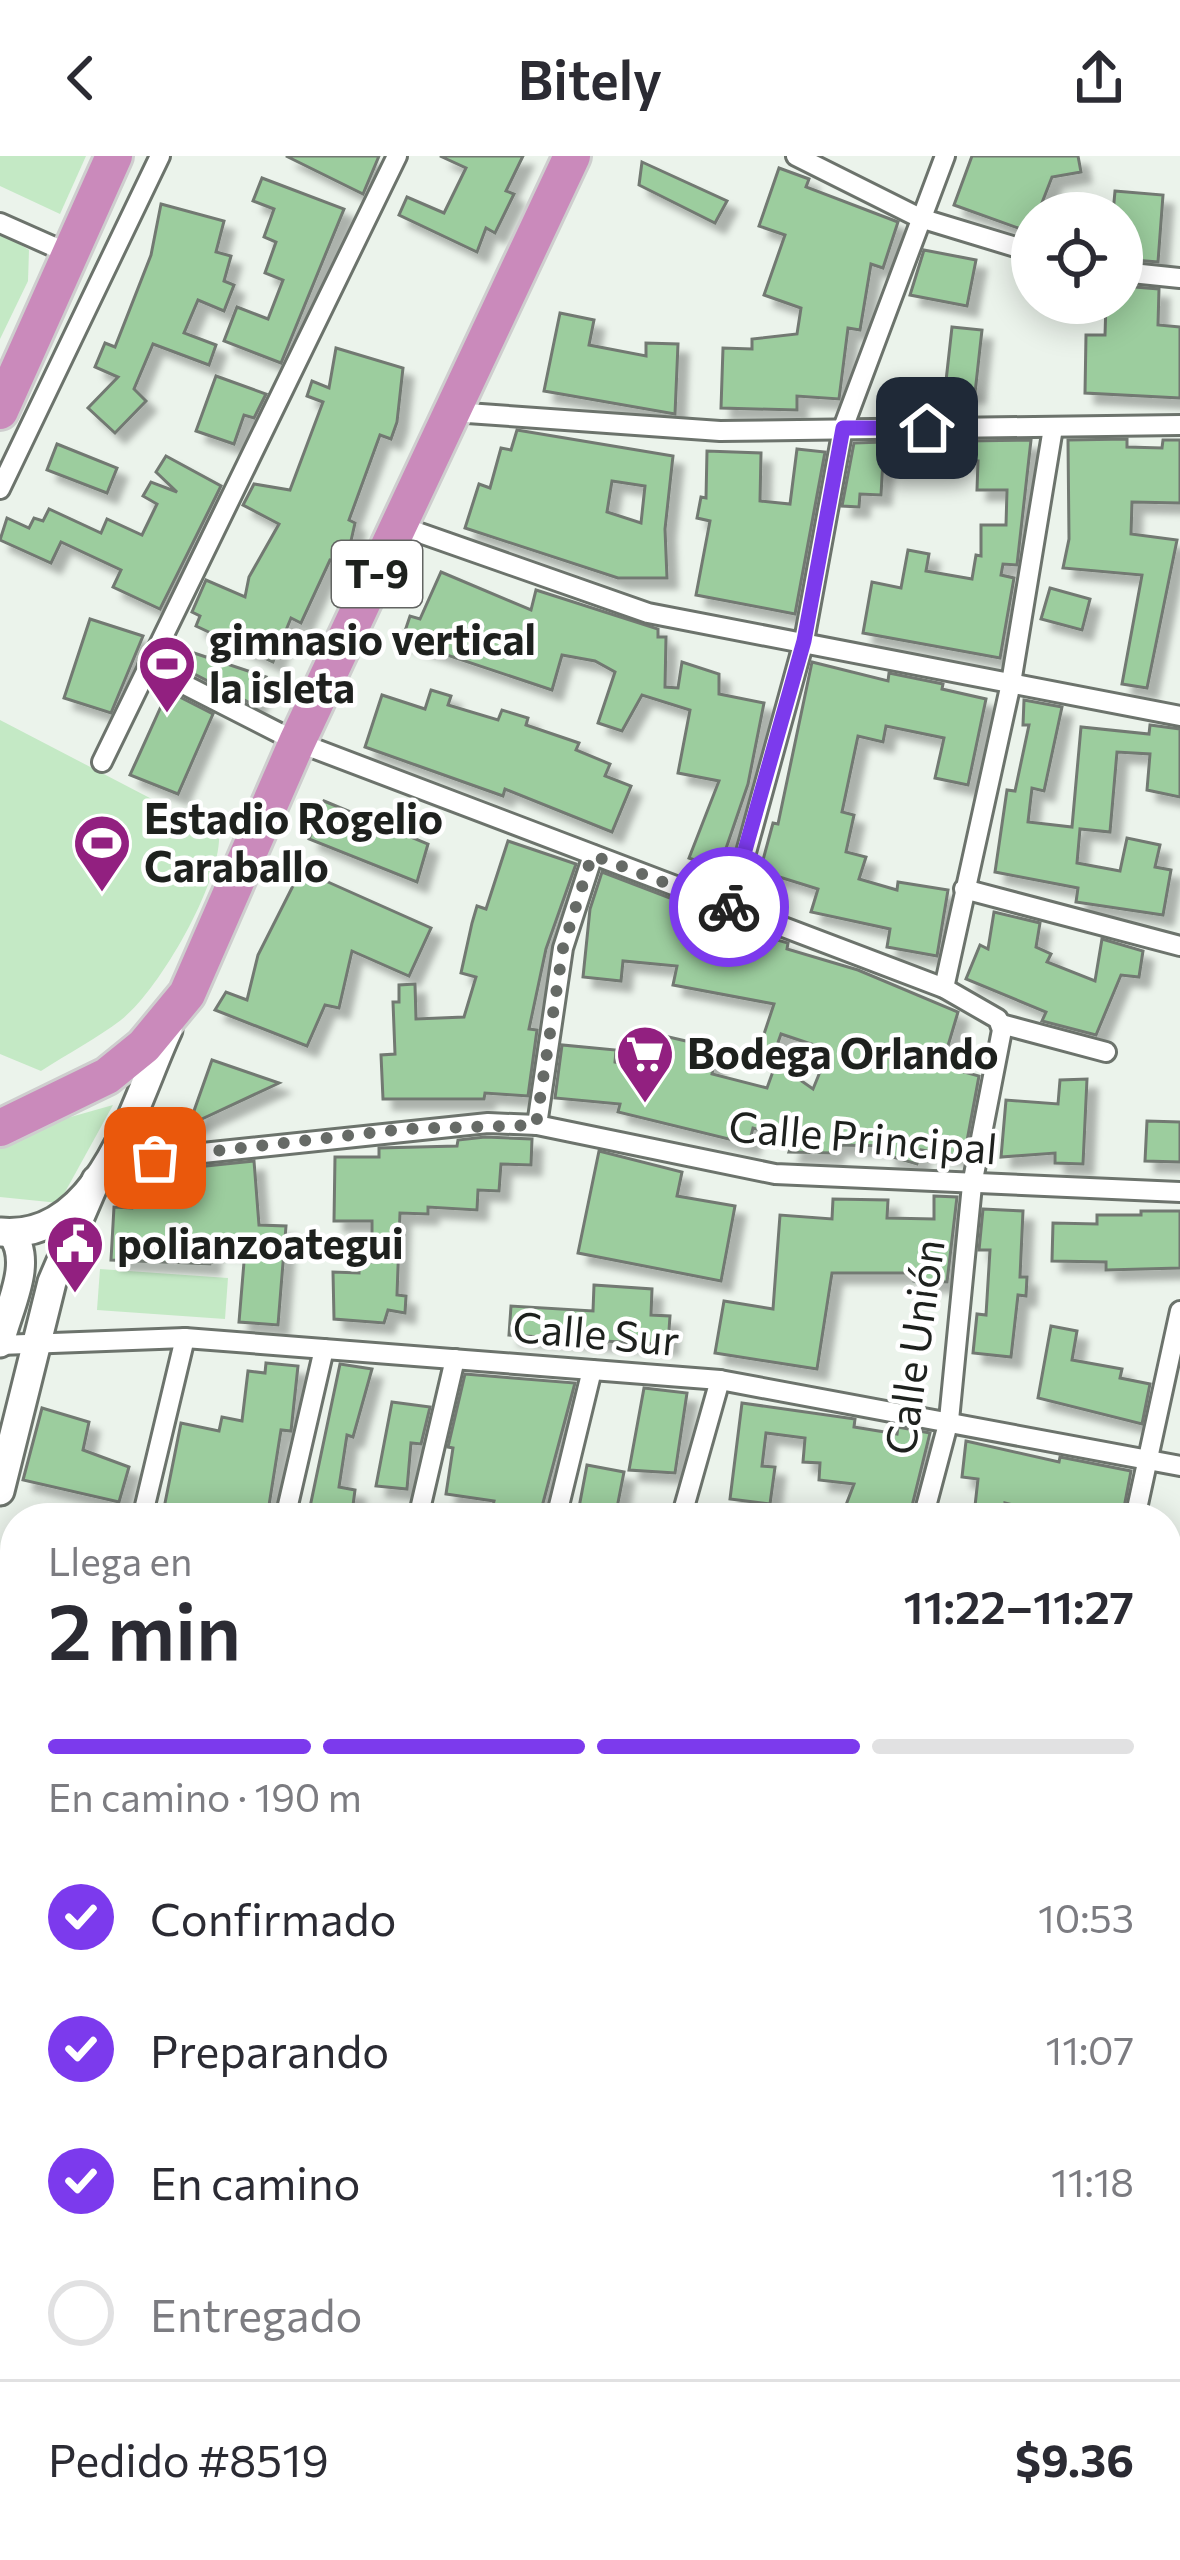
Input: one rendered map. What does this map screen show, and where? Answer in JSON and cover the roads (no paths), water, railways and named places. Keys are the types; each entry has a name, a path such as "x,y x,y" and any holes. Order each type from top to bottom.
{"highway":[{"path":"0,411 114,156"},
{"name":"T-9","path":"0,1128 106,1076 144,1046 187,994 297,742 572,156"}],"street":[{"path":"0,489 160,156"},
{"path":"102,762 397,156"},
{"path":"796,156 920,218 1011,246"},
{"path":"731,908 804,641 843,428 944,156"},
{"path":"0,223 70,254"},
{"path":"1143,274 1180,278"},
{"path":"453,412 650,429 1180,425"},
{"path":"944,988 1011,683 1053,428"},
{"path":"400,526 648,613 1180,716"},
{"path":"148,666 297,742 944,988 1001,1024 1106,1052"},
{"path":"536,1125 563,948 592,855"},
{"path":"964,889 1180,946"},
{"name":"T-9","path":"6,1232 44,1227 66,1214 96,1180 187,994"},
{"name":"Calle Unión","path":"927,1503 949,1420 972,1185 1001,1024"},
{"name":"Calle Principal","path":"115,1149 155,1158 404,1129 536,1125 775,1174 1180,1192"},
{"path":"0,1491 52,1282 96,1180"},
{"path":"0,1344 19,1278 19,1242 6,1232"},
{"path":"1140,1503 1180,1311"},
{"path":"146,1503 185,1338"},
{"name":"Calle Sur","path":"0,1344 185,1338 720,1380 1180,1466"},
{"path":"288,1503 324,1349"},
{"path":"421,1503 455,1359"},
{"path":"560,1503 592,1370"},
{"path":"685,1503 720,1380"}],"place":[{"name":"gimnasio vertical la isleta","path":"167,715"},
{"name":"Estadio Rogelio Caraballo","path":"102,894"},
{"name":"Bodega Orlando","path":"645,1105"},
{"name":"polianzoategui","path":"75,1295"}]}
